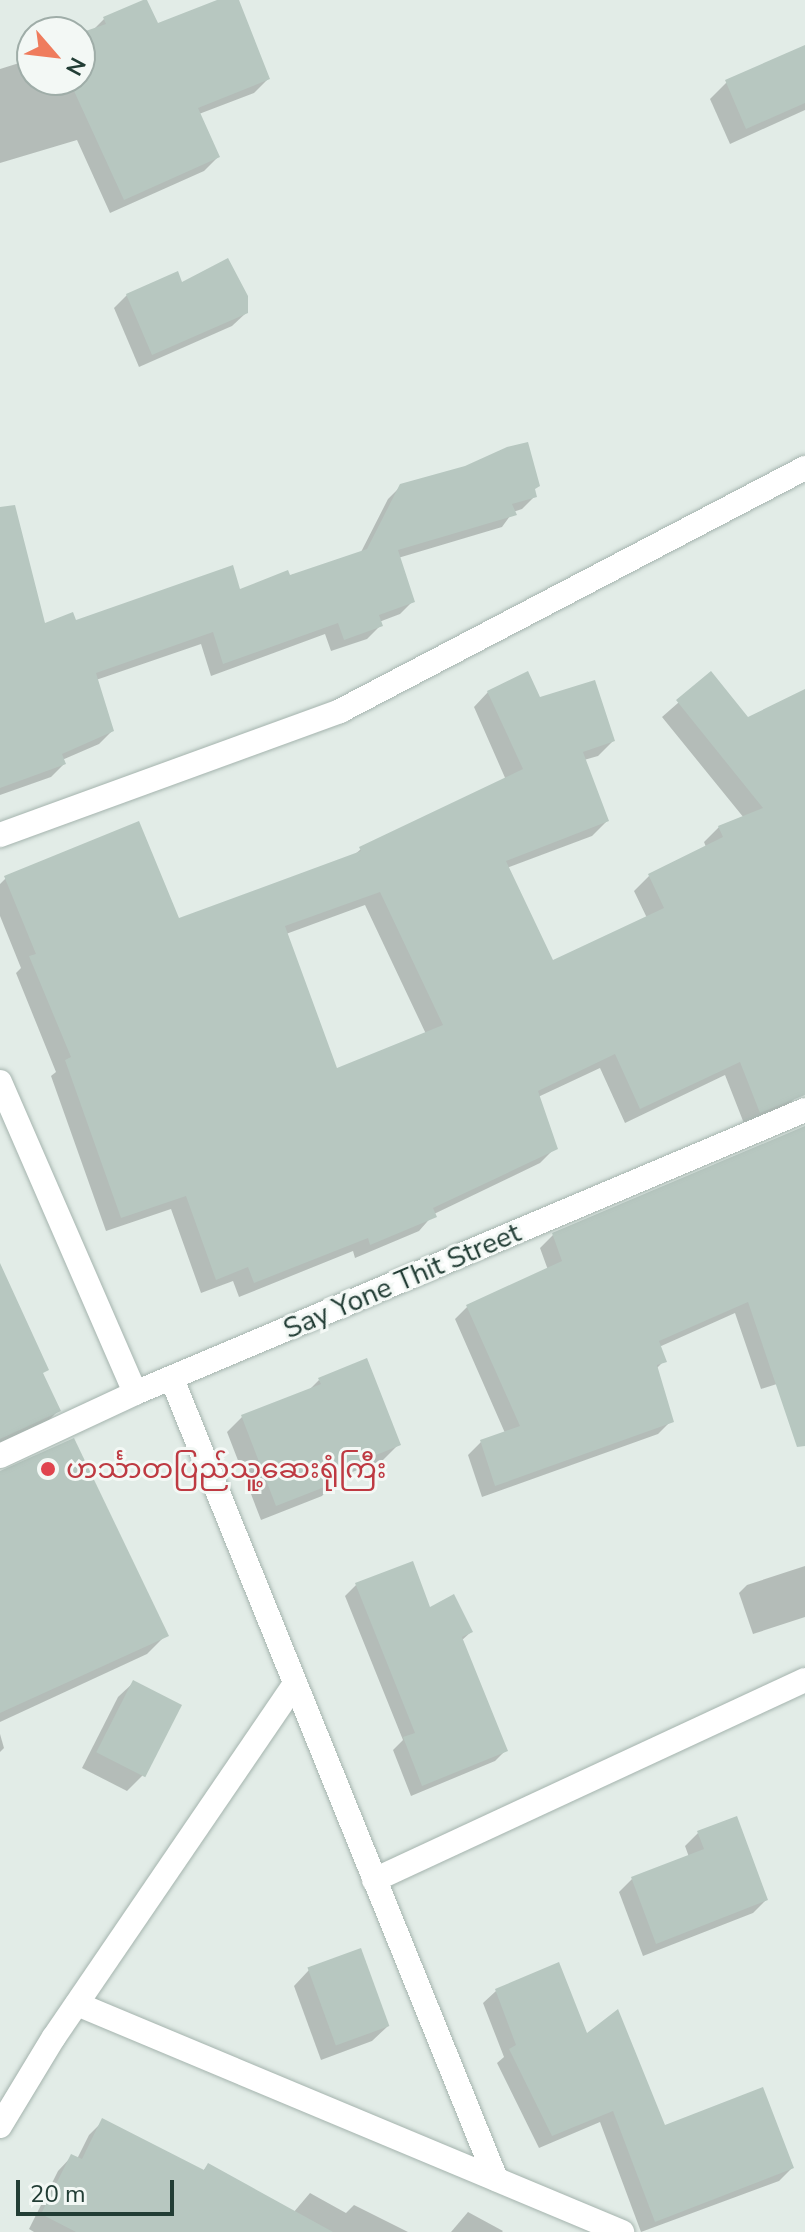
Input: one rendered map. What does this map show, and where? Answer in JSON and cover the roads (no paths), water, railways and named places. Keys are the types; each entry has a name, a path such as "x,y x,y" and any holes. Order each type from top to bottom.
{"street":[{"path":"0,835 340,711 805,468"},
{"path":"0,1082 135,1393"},
{"name":"Say Yone Thit Street","path":"0,1456 135,1393 805,1110"},
{"path":"172,1379 496,2179"},
{"path":"374,1880 805,1680"},
{"path":"0,2126 77,2004 295,1684"},
{"path":"77,2004 622,2232"}],"place":[{"name":"ဟင်္သာတပြည်သူ့ဆေးရုံကြီး","path":"48,1469"}]}
